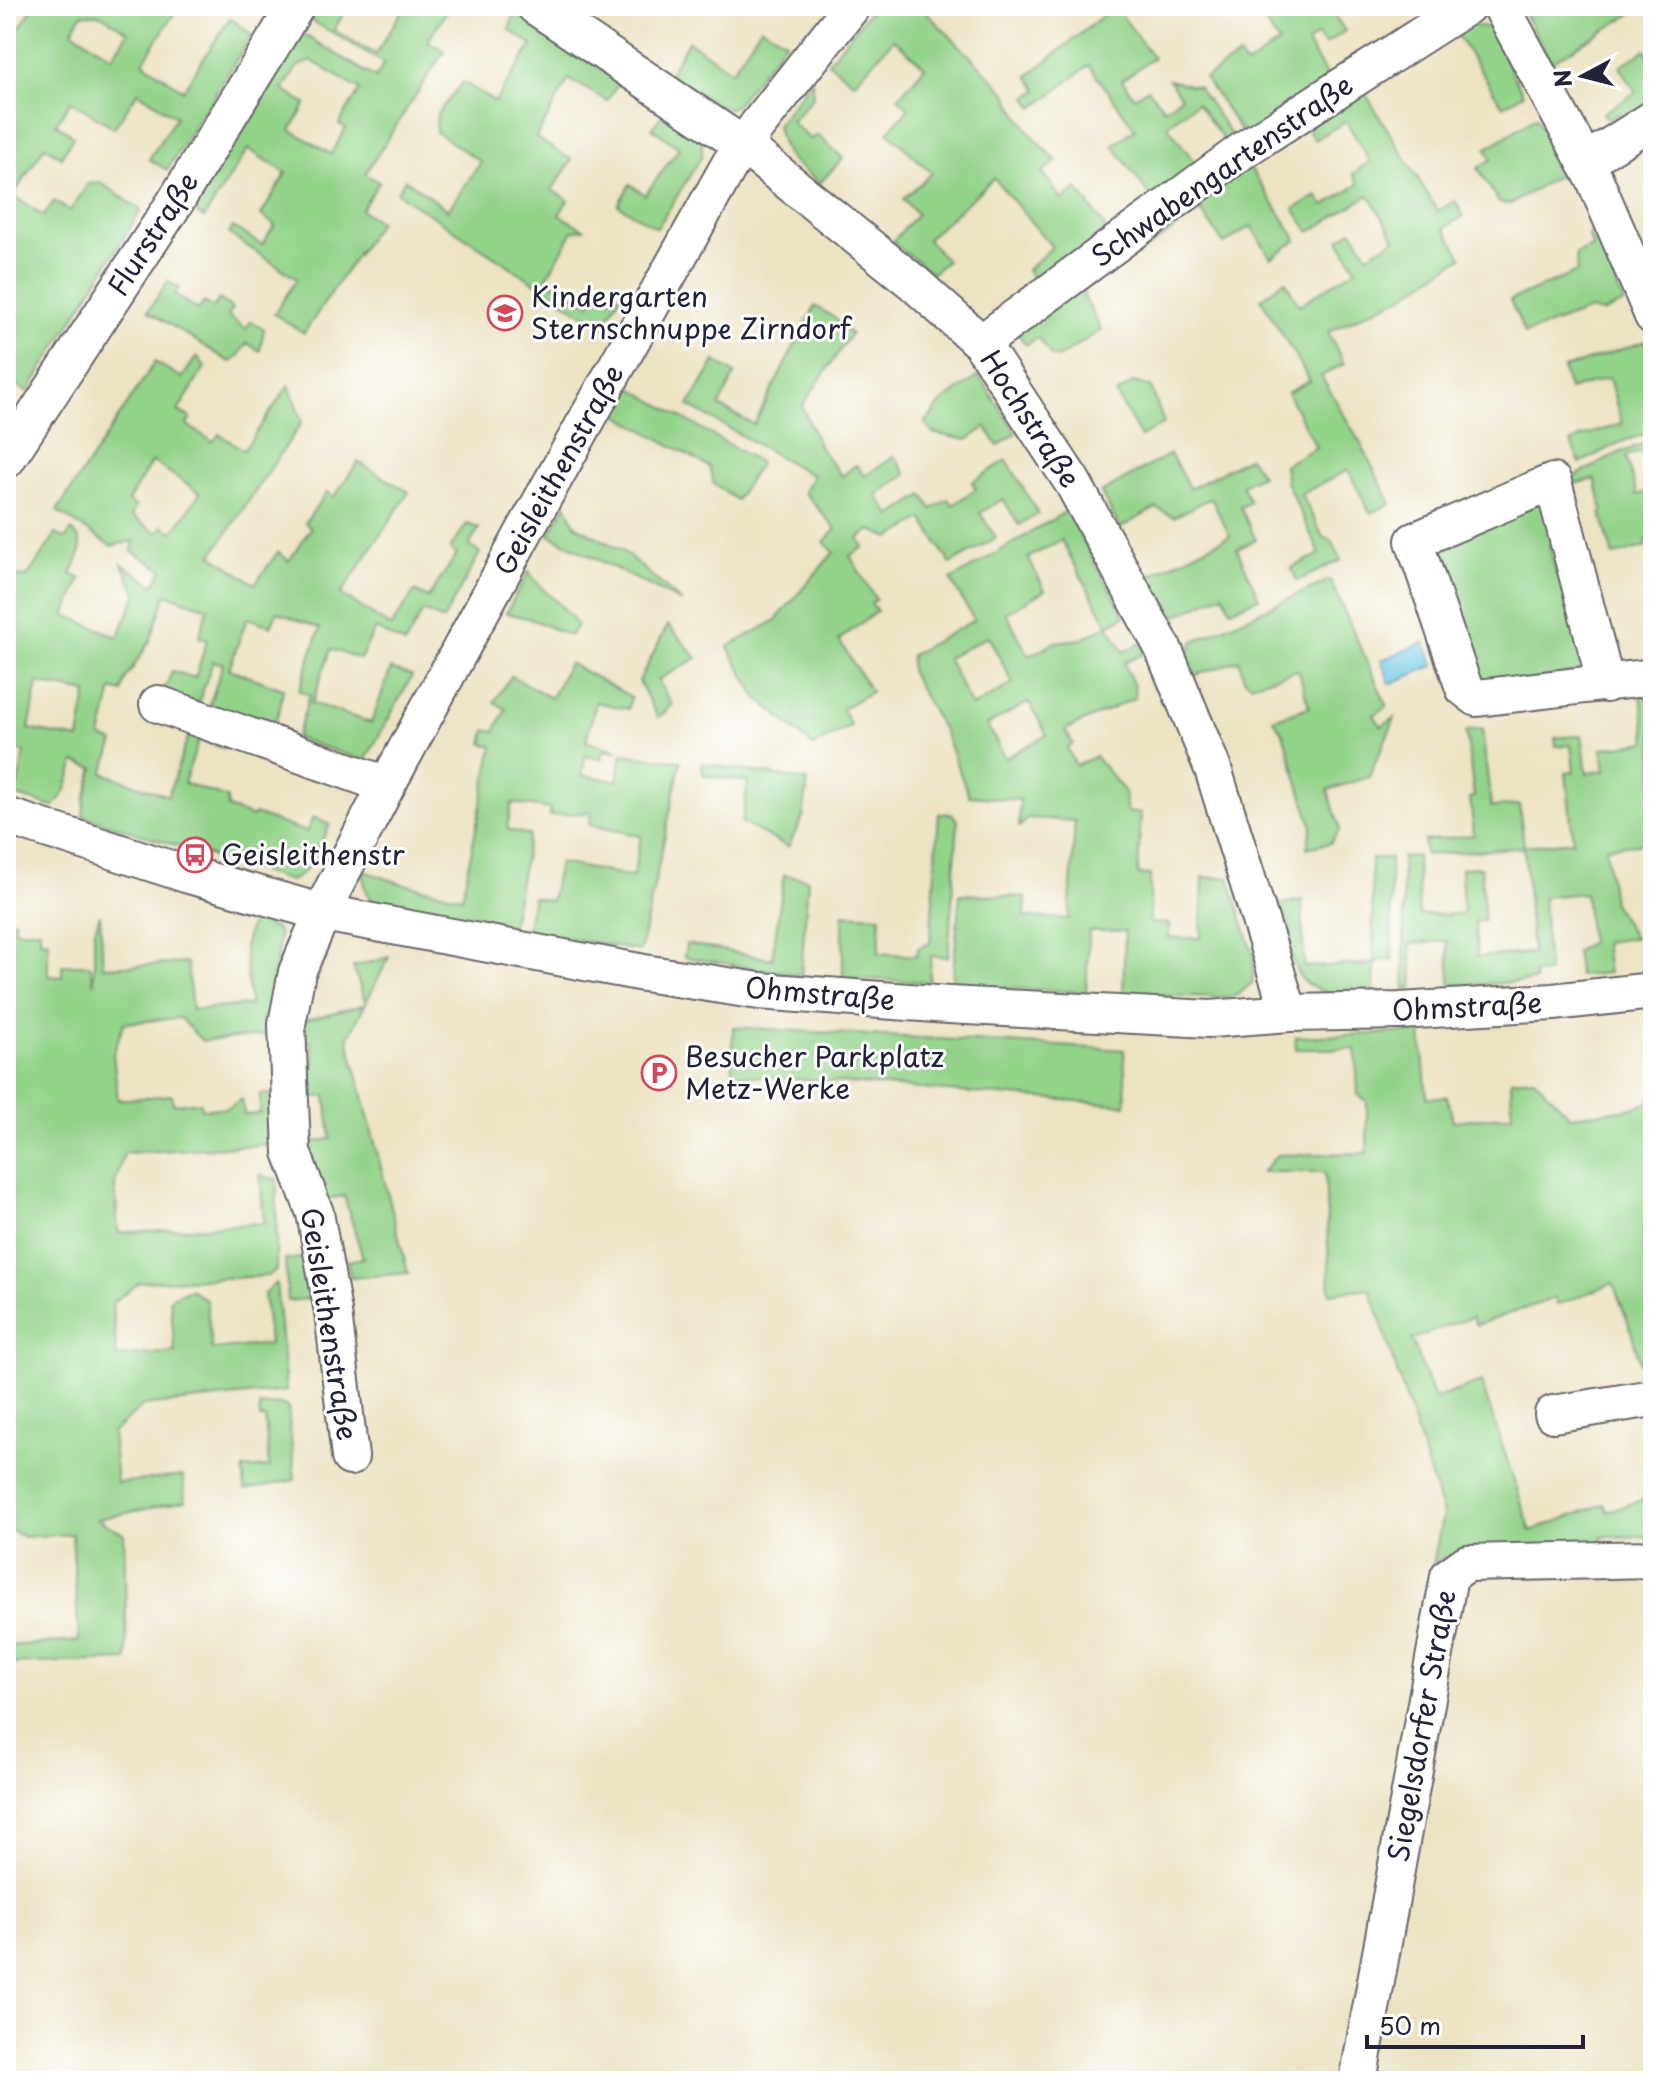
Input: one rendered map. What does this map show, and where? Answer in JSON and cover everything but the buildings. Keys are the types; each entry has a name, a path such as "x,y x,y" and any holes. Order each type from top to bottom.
{"street":[{"name":"Flurstraße","path":"6,460 174,204 296,6"},
{"name":"Hochstraße","path":"535,6 743,145 914,283 981,343 1073,483 1163,648 1213,769 1289,1013"},
{"name":"Geisleithenstraße","path":"350,1457 333,1312 315,1213 292,1152 287,1024 297,972 331,893 387,785 584,425 743,145 852,6"},
{"name":"Schwabengartenstraße","path":"981,343 1246,148 1467,6"},
{"path":"1501,6 1585,162 1653,316"},
{"path":"1585,162 1653,119"},
{"path":"1606,684 1553,482 1414,541 1464,688 1477,698 1606,684 1653,677"},
{"path":"158,704 387,785"},
{"name":"Ohmstraße","path":"6,816 189,875 324,913 644,973 759,991 1210,1019 1553,1002 1653,991"},
{"path":"1553,1414 1653,1398"},
{"name":"Siegelsdorfer Straße","path":"1358,2081 1449,1576 1467,1563 1653,1559"}],"green space":[{"path":"34,6 179,6 143,62 183,90 230,18 252,35 167,170 149,159 176,117 138,92 114,128 71,101 56,124 74,136 61,157 45,146 13,196 44,216 54,201 70,211 88,184 100,182 141,210 28,392 6,380 6,49","holes":["82,14 101,15 128,32 112,57 72,31"]},
{"path":"314,6 348,6 334,30 376,54 405,6 450,6 428,41 444,51 365,174 379,182 361,210 379,222 304,333 274,314 297,279 229,234 233,227 262,245 275,225 261,215 286,173 248,149 204,218 186,206 298,31 376,78 384,63 307,18","holes":["312,61 360,90 339,124 346,128 331,154 291,130 306,104 283,90 298,66"]},
{"path":"874,6 920,6 1006,92 1028,129 1057,161 1042,172 1062,200 1078,189 1111,236 1040,286 1027,270 1052,247 994,178 927,239 947,261 932,273 892,242 917,214 903,199 932,173 888,132 909,108 898,98 925,67 894,39 854,83 828,62"},
{"path":"1115,6 1153,58 1122,80 1134,97 1148,88 1164,109 1181,97 1169,80 1198,87 1238,145 1231,150 1197,103 1167,125 1201,171 1156,204 1113,145 1135,129 1089,65 1034,108 1027,98 1038,90 1028,76"},
{"path":"1254,6 1328,6 1345,31 1325,45 1318,35 1307,43 1331,83 1246,139 1205,78 1239,56 1246,66 1279,43"},
{"path":"1520,6 1644,6 1551,62"},
{"path":"515,11 620,81 607,101 569,79 536,138 572,160 552,190 568,200 559,215 584,229 573,231 546,279 590,304 601,285 620,296 603,327 397,193 405,179 448,210 481,162 436,132 437,114 463,82 495,102 532,45 509,29"},
{"path":"1461,25 1489,27 1523,94 1503,106 1454,30"},
{"path":"761,27 786,41 735,106 726,109 669,74 688,41 732,71"},
{"path":"1645,50 1653,63 1653,113 1625,126 1618,114 1608,120 1603,113 1636,92 1620,66"},
{"path":"812,79 813,97 791,122 810,139 818,135 843,158 820,183 786,153 777,125"},
{"path":"1362,88 1438,211 1455,201 1464,216 1444,228 1462,257 1405,295 1328,332 1344,364 1321,376 1361,444 1391,504 1370,513 1348,470 1301,494 1323,537 1332,540 1341,560 1297,581 1291,568 1320,554 1287,484 1284,465 1316,447 1287,393 1310,381 1261,299 1285,280 1299,305 1356,269 1339,239 1352,230 1368,255 1395,239 1369,195 1310,232 1294,209 1317,196 1324,206 1359,184 1353,174 1370,161 1346,121 1315,140 1303,123"},
{"path":"665,111 697,133 702,142 702,156 657,228 618,205 630,184 645,195 679,148 652,128"},
{"path":"1536,117 1565,171 1511,204 1499,203 1478,168 1492,159 1486,149"},
{"path":"1245,160 1297,240 1271,258 1251,226 1224,244 1201,211 1138,254 1131,244"},
{"path":"1594,233 1624,303 1602,313 1589,310 1525,334 1510,300 1577,272 1576,254 1593,246 1588,235"},
{"path":"1083,278 1084,297 1101,330 1058,358 1051,356 1038,337 1026,345 1016,331"},
{"path":"168,281 179,288 175,295 198,310 204,302 213,308 219,299 232,308 228,316 246,329 251,321 264,329 260,351 247,343 237,358 230,362 148,311"},
{"path":"815,306 851,334 802,406 820,448 842,476 856,465 865,476 894,456 906,474 877,495 891,516 923,495 932,509 948,499 953,505 976,489 972,482 1007,460 1038,514 1019,525 1003,499 980,513 996,538 950,564 923,519 890,538 871,530 859,538 864,547 850,556 876,600 871,603 877,611 839,640 871,692 842,709 851,726 813,746 756,696 728,647 776,620 834,552 824,542 836,529 804,492 813,476 689,406 715,361 735,374 719,406 754,425"},
{"path":"1646,341 1653,359 1653,431 1616,444 1580,463 1571,443 1622,424 1609,378 1569,390 1563,369"},
{"path":"197,356 205,367 178,411 191,418 187,425 213,442 219,434 244,450 289,385 302,422 212,555 255,584 278,552 289,561 311,528 305,523 327,492 334,497 358,462 409,492 341,594 391,627 415,591 428,598 457,554 450,549 467,524 479,528 469,546 480,553 443,620 423,611 405,644 375,629 360,659 331,649 312,703 371,723 391,669 412,676 365,761 296,738 310,695 299,691 320,628 277,612 271,626 247,618 229,669 283,689 272,730 212,709 210,703 223,664 213,661 198,704 164,693 172,671 195,678 207,640 199,637 208,608 166,594 150,641 125,680 122,692 112,689 101,737 114,742 103,773 168,796 191,728 227,740 224,748 199,740 184,783 227,798 228,808 253,817 254,814 306,832 313,817 330,825 304,872 290,881 83,816 94,768 75,762 65,792 53,807 15,795 25,752 11,749 6,772 6,626 16,612 6,602 6,587 13,576 27,577 56,534 65,539 72,530 80,546 71,574 81,579 65,615 118,637 137,594 122,564 154,585 163,570 132,551 134,541 111,546 57,511 155,362 182,378","holes":["152,461 200,493 173,532 163,526 157,533 131,516 136,507 128,501","38,683 87,693 79,739 29,729"]},
{"path":"979,376 1016,433 998,446 986,427 967,440 932,433 925,423 942,402"},
{"path":"1134,382 1151,387 1164,423 1141,437 1116,394"},
{"path":"630,387 760,463 736,500 714,484 709,467 612,412"},
{"path":"1653,440 1653,448 1626,456 1637,495 1653,490 1653,538 1646,540 1647,546 1613,556 1595,479 1569,485 1568,480 1619,453"},
{"path":"1170,454 1190,489 1249,457 1261,475 1242,485 1250,502 1240,507 1256,540 1237,549 1259,598 1231,610 1223,594 1168,620 1146,577 1230,536 1211,498 1174,517 1156,508 1120,528 1101,493"},
{"path":"1544,495 1561,546 1549,545 1556,574 1569,578 1590,670 1474,689 1430,549"},
{"path":"566,504 575,525 623,551 682,602 549,535"},
{"path":"1067,511 1125,616 1108,625 1124,652 1140,643 1145,653 1124,663 1134,686 1135,698 1065,730 1073,744 1067,748 1076,766 1095,756 1124,791 1127,812 1141,813 1138,874 1150,875 1150,923 1169,924 1169,938 1201,938 1203,877 1229,878 1254,957 1252,983 1238,995 1123,995 1125,931 1089,931 1086,992 952,985 960,894 1026,897 1025,917 1069,919 1075,821 1029,818 1019,827 1020,800 969,796 944,732 910,671 911,655 974,620 951,580","holes":["1061,540 1108,625 1082,639 1055,642 1029,656 1006,613 1045,590 1028,558","988,636 1013,683 972,707 947,658","1029,702 1047,735 1005,758 987,725"]},
{"path":"529,571 577,625 570,636 531,619 506,613"},
{"path":"1330,580 1387,706 1374,715 1381,726 1395,718 1369,777 1328,790 1340,829 1330,843 1307,848 1312,826 1283,733 1273,719 1309,707 1298,670 1251,684 1244,679 1239,660 1194,676 1186,655 1194,641"},
{"path":"668,625 697,658 658,680 672,705 658,718 639,681"},
{"path":"569,663 631,697 628,709 596,702 586,741 619,751 603,751 601,759 585,756 582,775 617,781 622,754 681,761 640,951 526,930 533,897 551,901 559,863 633,877 641,836 589,825 591,812 549,816 550,809 512,803 507,827 529,835 511,927 416,912 373,900 366,890 364,871 462,897 493,746 483,744 486,730 495,731 506,709 494,702 511,676 551,698"},
{"path":"1653,687 1653,895 1647,843 1606,847 1613,903 1634,938 1604,942 1608,973 1579,976 1575,952 1590,942 1585,893 1543,897 1548,973 1534,974 1535,981 1451,986 1447,941 1410,944 1413,984 1411,989 1405,989 1402,857 1417,856 1419,915 1463,914 1461,868 1481,867 1484,920 1475,921 1477,957 1532,953 1524,847 1425,855 1424,841 1474,835 1470,798 1474,797 1466,731 1482,729 1491,807 1519,805 1524,846 1573,841 1566,773 1574,772 1571,745 1556,746 1555,738 1582,735 1587,773 1605,771 1602,748 1647,742 1640,689"},
{"path":"701,763 808,781 803,817 788,847 742,823 748,782 704,775"},
{"path":"939,813 952,814 958,821 948,957 931,956 929,982 843,978 843,914 881,916 879,953 917,956 918,948 930,943"},
{"path":"1390,858 1392,960 1379,960 1375,964 1374,991 1336,993 1316,989 1301,978 1294,965 1277,905 1302,900 1304,967 1374,964 1371,859"},
{"path":"784,875 808,879 801,975 684,957 686,944 772,959"},
{"path":"100,914 103,967 187,963 192,1010 250,1005 244,947 252,919 276,929 279,935 269,1035 202,1041 180,1018 124,1023 113,1054 118,1100 172,1095 173,1104 200,1102 201,1109 227,1108 242,1099 244,1115 260,1113 260,1094 273,1094 276,1144 124,1153 115,1184 118,1233 264,1223 260,1174 277,1179 276,1270 268,1276 140,1282 112,1303 117,1357 175,1352 170,1298 190,1289 206,1300 212,1350 269,1344 264,1293 276,1283 286,1391 143,1406 112,1433 117,1483 183,1476 185,1501 97,1519 124,1534 127,1660 6,1664 6,1646 79,1641 72,1534 24,1537 6,1528 6,920 15,920 15,930 40,930 40,940 48,941 48,976 62,977 62,965 90,965 94,985 94,932"},
{"path":"389,957 366,1003 353,967"},
{"path":"365,1004 348,1038 408,1273 351,1278 347,1261 363,1258 344,1196 322,1200 303,1143 331,1139 326,1096 309,1098 304,1065 314,1062 311,1042 301,1042 298,1022"},
{"path":"733,1027 1124,1050 1126,1105 732,1074"},
{"path":"1421,1032 1427,1098 1447,1096 1453,1121 1512,1115 1511,1080 1534,1078 1570,1116 1630,1109 1653,1101 1653,1378 1644,1378 1630,1327 1613,1283 1557,1305 1555,1298 1476,1325 1472,1317 1412,1339 1434,1399 1481,1382 1531,1531 1604,1504 1608,1512 1653,1496 1653,1549 1648,1549 1648,1536 1602,1537 1601,1550 1448,1556 1433,1564 1443,1514 1370,1288 1330,1293 1325,1172 1262,1172 1277,1155 1367,1153 1367,1101 1358,1095 1356,1049 1296,1049 1295,1037"},
{"path":"310,1257 314,1298 288,1301 285,1260"},
{"path":"282,1404 288,1408 295,1480 245,1490 243,1469 269,1467 265,1418 260,1418 259,1406"}],"water":[{"path":"1425,642 1434,666 1390,684 1381,660"}],"place":[{"name":"Kindergarten Sternschnuppe Zirndorf","path":"505,313"},
{"name":"Geisleithenstr","path":"195,855"},
{"name":"Besucher Parkplatz Metz-Werke","path":"659,1073"}]}
